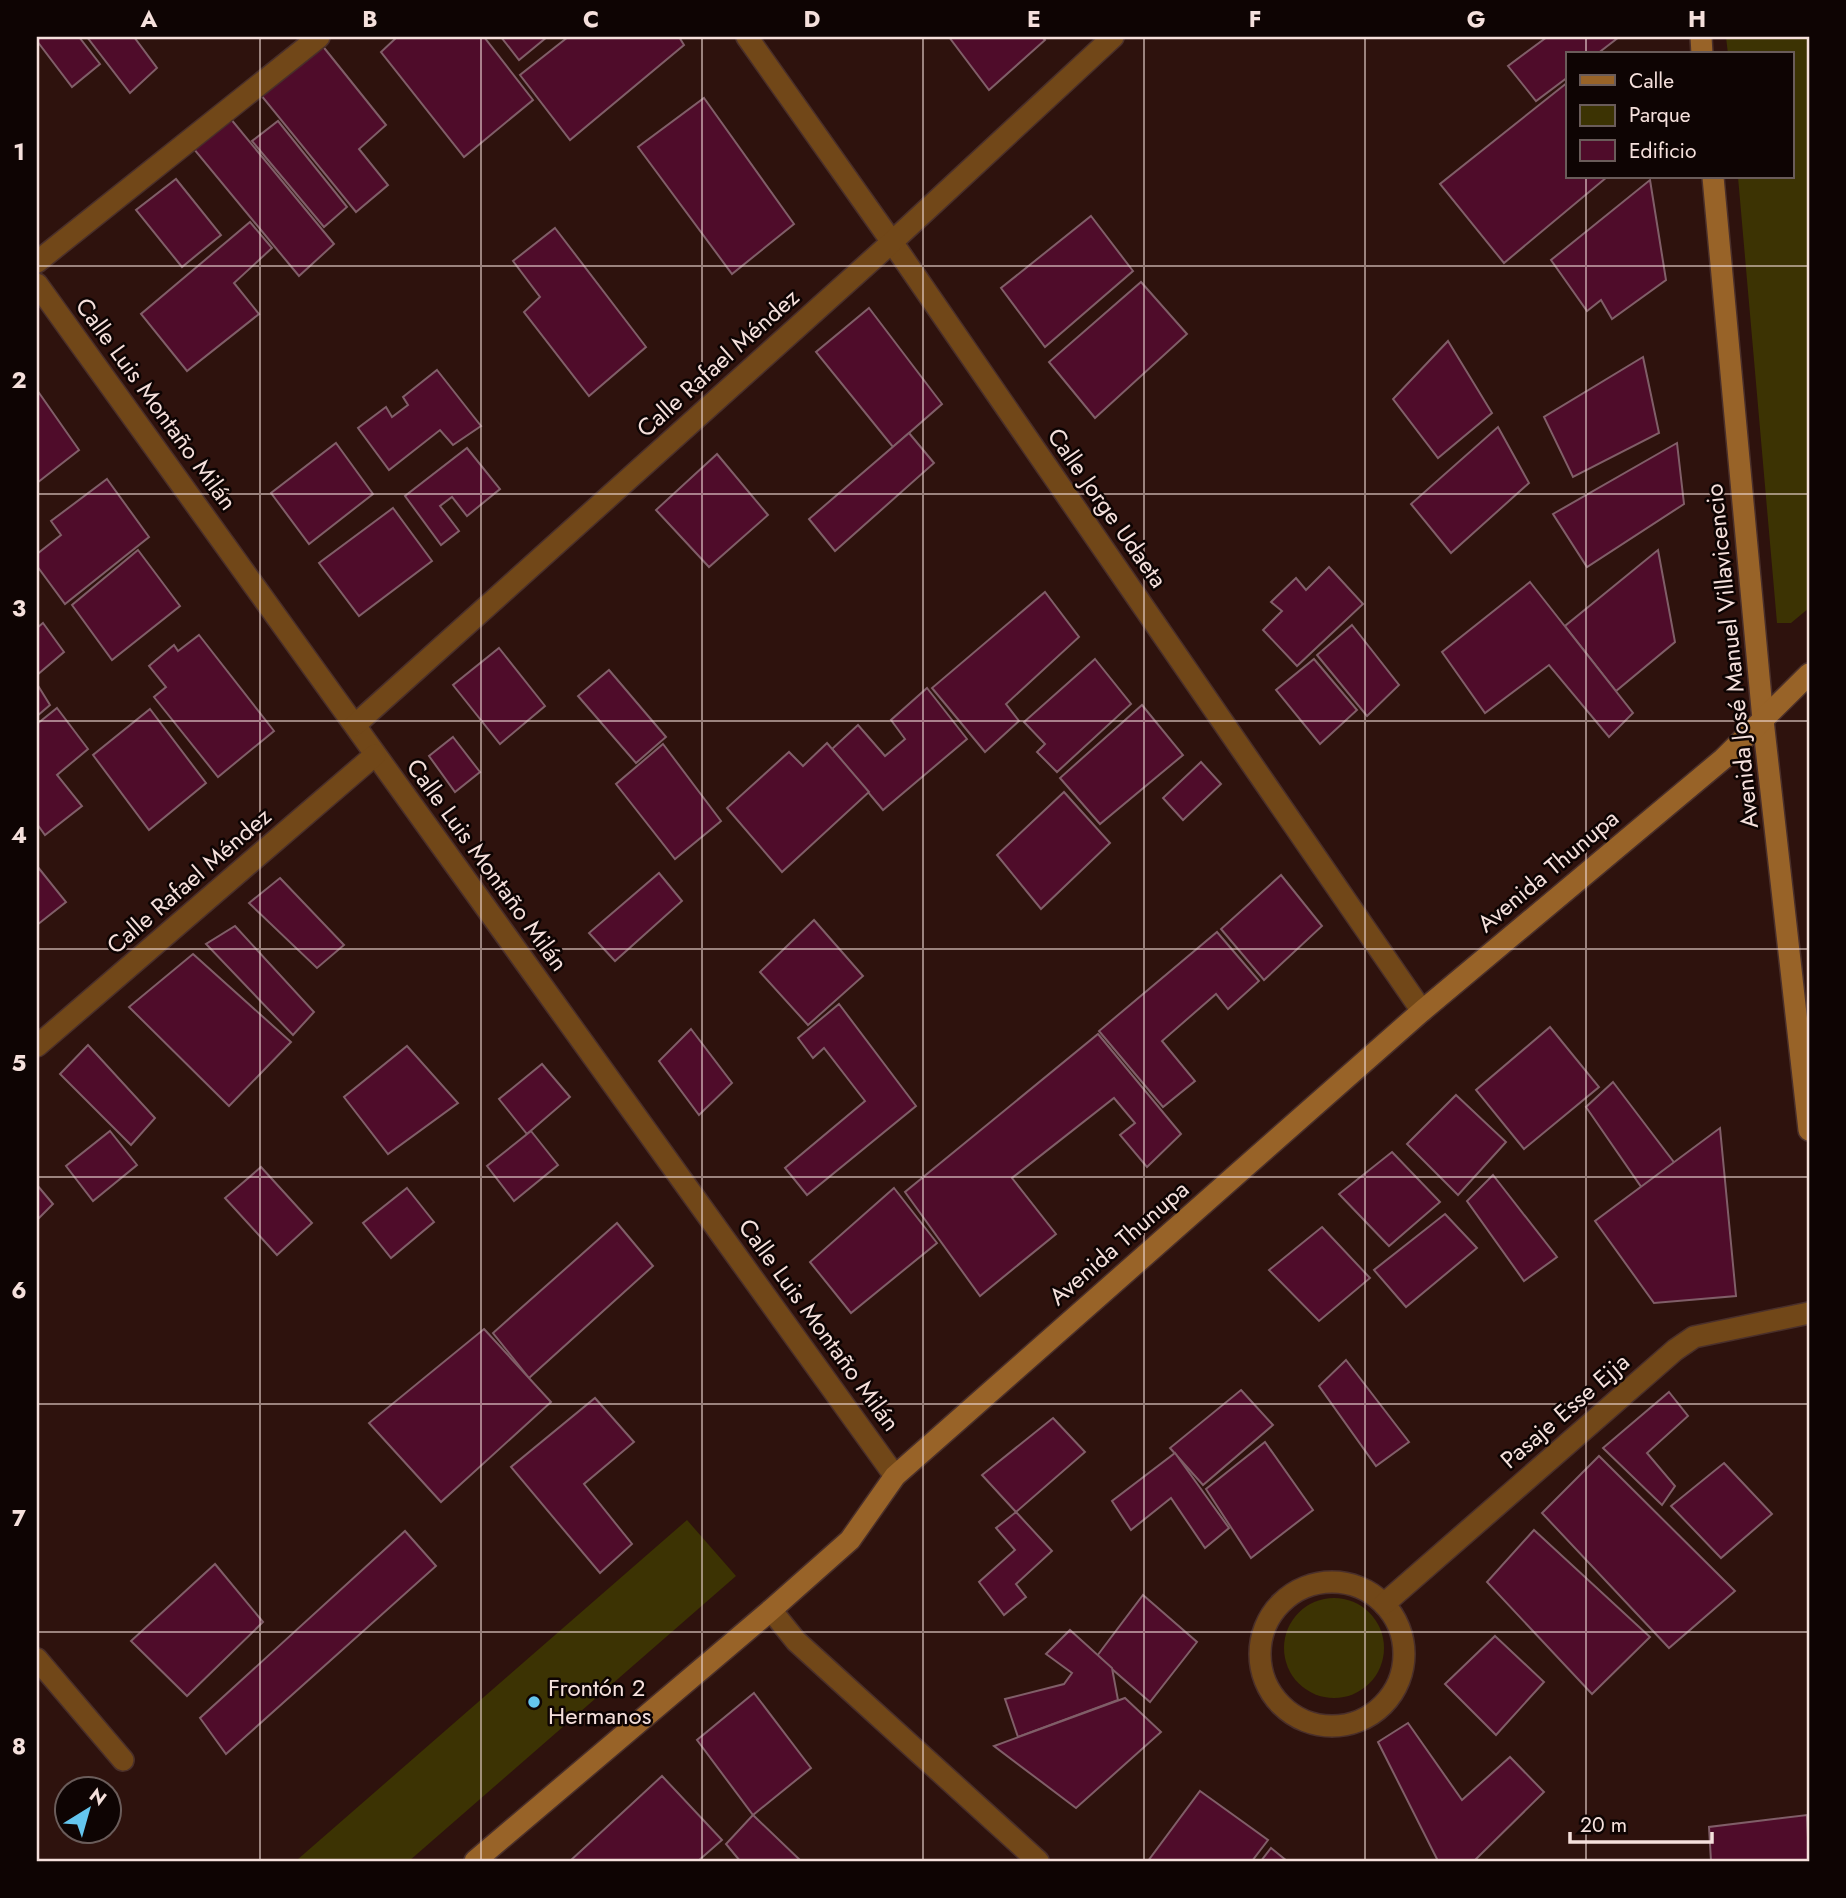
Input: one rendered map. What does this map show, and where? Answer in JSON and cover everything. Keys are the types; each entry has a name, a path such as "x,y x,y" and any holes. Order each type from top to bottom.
{"street":[{"path":"37,262 319,37"},
{"name":"Calle Jorge Udaeta","path":"747,37 892,242 1422,1011"},
{"name":"Calle Rafael Méndez","path":"355,725 892,242 1113,37"},
{"name":"Avenida José Manuel Villavicencio","path":"1713,178 1763,720 1809,1130"},
{"name":"Calle Luis Montaño Milán","path":"37,284 895,1476"},
{"name":"Avenida Thunupa","path":"486,1857 850,1540 895,1476 1422,1011 1723,759 1809,674"},
{"name":"Calle Rafael Méndez","path":"37,1046 375,755"},
{"name":"Pasaje Esse Ejja","path":"1384,1604 1675,1350 1694,1337 1809,1313"},
{"path":"1320,1582 1343,1583 1366,1590 1384,1604 1398,1624 1404,1648 1402,1672 1392,1695 1376,1712 1353,1723 1329,1726 1305,1720 1284,1708 1269,1689 1261,1667 1260,1644 1266,1622 1280,1603 1299,1589 1320,1582"},
{"path":"771,1611 796,1641 1038,1861"},
{"path":"37,1659 123,1760"}],"green space":[{"path":"1726,37 1809,37 1809,608 1791,623 1777,623 1738,178 1794,178 1794,52 1728,52"},
{"name":"Frontón 2 Hermanos","path":"687,1520 736,1576 409,1861 297,1860"},
{"path":"1334,1598 1362,1606 1376,1620 1384,1648 1376,1676 1362,1690 1334,1698 1306,1690 1292,1676 1284,1648 1292,1620 1306,1606"}],"building":[{"path":"37,37 79,37 100,64 72,87 37,41"},
{"path":"87,37 134,37 157,68 130,93"},
{"path":"397,37 484,37 533,100 464,157 381,52"},
{"path":"501,37 547,37 519,60"},
{"path":"568,37 679,37 684,45 570,140 520,75"},
{"path":"949,37 1042,37 1045,40 989,90"},
{"path":"1547,37 1619,37 1600,52 1566,52 1566,78 1536,101 1508,66"},
{"path":"321,44 386,125 359,149 388,185 356,212 260,94"},
{"path":"1566,84 1566,178 1606,178 1504,263 1440,184"},
{"path":"704,98 794,224 732,274 638,147"},
{"path":"230,118 334,244 299,276 193,148"},
{"path":"278,121 347,207 324,227 252,141"},
{"path":"176,179 221,235 182,267 136,210"},
{"path":"1650,180 1666,280 1612,319 1601,300 1587,311 1551,260"},
{"path":"1091,216 1133,271 1045,347 1001,288"},
{"path":"250,222 272,248 234,283 259,314 187,371 141,314"},
{"path":"555,228 646,347 589,396 524,312 540,297 513,261"},
{"path":"1141,282 1187,334 1095,418 1049,362"},
{"path":"869,308 942,404 893,447 816,352"},
{"path":"1448,341 1492,413 1438,458 1393,399"},
{"path":"1643,357 1659,433 1573,477 1544,417"},
{"path":"437,370 481,426 453,445 440,430 389,470 358,428 386,407 392,417 408,405 403,397"},
{"path":"37,390 79,450 37,483"},
{"path":"1498,427 1529,483 1451,553 1411,504"},
{"path":"909,433 934,463 835,551 809,519"},
{"path":"336,443 373,494 309,544 271,493"},
{"path":"1677,443 1684,504 1587,567 1553,514"},
{"path":"467,448 500,489 467,516 452,497 440,506 459,531 441,545 405,496"},
{"path":"717,454 768,515 709,567 656,510"},
{"path":"107,479 149,537 65,604 37,566 37,554 61,535 51,521"},
{"path":"393,508 432,561 359,616 319,563"},
{"path":"138,550 180,606 112,660 72,605"},
{"path":"1658,550 1675,642 1616,691 1565,626"},
{"path":"1329,567 1363,604 1297,666 1263,630 1282,611 1271,602 1296,578 1306,590"},
{"path":"1530,582 1633,713 1609,737 1549,665 1485,713 1442,652"},
{"path":"1045,592 1079,637 1006,704 1019,721 985,752 932,688"},
{"path":"43,623 64,652 37,675 37,628"},
{"path":"1352,625 1399,685 1367,716 1317,655"},
{"path":"199,635 274,731 218,777 154,697 166,687 149,666 174,645 178,651"},
{"path":"499,648 545,706 500,744 453,685"},
{"path":"1095,659 1131,704 1057,772 1037,752 1045,744 1024,722"},
{"path":"1314,659 1357,710 1320,744 1276,690"},
{"path":"609,670 666,737 636,763 578,696"},
{"path":"37,684 50,705 37,716"},
{"path":"927,688 967,739 883,810 832,749 858,725 885,756 905,739 891,720"},
{"path":"1142,705 1183,755 1100,824 1060,778"},
{"path":"57,708 88,749 57,775 82,806 45,835 37,824 37,724"},
{"path":"150,709 206,783 149,830 93,755"},
{"path":"453,737 480,772 455,792 429,756"},
{"path":"827,743 869,792 782,872 727,808 789,752 803,766"},
{"path":"663,744 721,821 675,859 616,784"},
{"path":"1201,762 1221,784 1183,820 1163,798"},
{"path":"1064,792 1110,843 1041,909 997,855"},
{"path":"37,866 66,902 37,925"},
{"path":"659,873 682,901 615,961 589,933"},
{"path":"1281,875 1322,926 1264,980 1221,929"},
{"path":"280,878 344,945 317,968 249,903"},
{"path":"814,920 863,976 808,1025 760,972"},
{"path":"235,926 314,1012 293,1035 206,944"},
{"path":"1217,932 1259,981 1228,1009 1216,994 1162,1041 1195,1081 1163,1107 1099,1031"},
{"path":"193,954 291,1042 229,1106 129,1007"},
{"path":"839,1004 916,1106 807,1195 785,1168 865,1101 824,1048 813,1058 798,1038"},
{"path":"1550,1027 1599,1087 1524,1149 1476,1090"},
{"path":"691,1029 732,1083 699,1115 659,1061"},
{"path":"1098,1034 1181,1134 1147,1167 1120,1135 1135,1123 1114,1098 1012,1178 1056,1234 980,1296 905,1192"},
{"path":"88,1045 155,1118 131,1145 60,1074"},
{"path":"407,1046 458,1103 388,1154 344,1097"},
{"path":"542,1064 570,1097 527,1134 499,1099"},
{"path":"1613,1082 1676,1165 1642,1188 1586,1107"},
{"path":"1456,1095 1506,1142 1458,1195 1407,1144"},
{"path":"1720,1128 1736,1296 1654,1303 1595,1221"},
{"path":"110,1131 137,1165 93,1201 66,1166"},
{"path":"531,1131 558,1165 514,1201 487,1166"},
{"path":"1392,1152 1440,1202 1389,1246 1339,1194"},
{"path":"261,1167 312,1223 277,1255 225,1198"},
{"path":"1493,1175 1557,1257 1524,1281 1467,1201"},
{"path":"37,1185 53,1204 37,1220"},
{"path":"407,1188 434,1222 391,1258 363,1223"},
{"path":"894,1188 937,1243 851,1313 810,1262"},
{"path":"1445,1214 1477,1248 1406,1307 1374,1270"},
{"path":"617,1223 653,1266 529,1378 493,1333"},
{"path":"1322,1227 1370,1278 1319,1321 1269,1270"},
{"path":"484,1329 551,1402 441,1502 369,1423"},
{"path":"1346,1360 1409,1442 1376,1466 1319,1386"},
{"path":"1241,1390 1273,1425 1203,1485 1170,1448"},
{"path":"1669,1392 1688,1416 1647,1453 1675,1486 1662,1505 1603,1448"},
{"path":"595,1398 634,1442 584,1484 632,1544 600,1573 511,1467"},
{"path":"1053,1418 1085,1452 1016,1512 982,1475"},
{"path":"1265,1442 1313,1510 1251,1558 1206,1489"},
{"path":"1175,1453 1229,1528 1205,1548 1171,1498 1131,1530 1112,1501"},
{"path":"1599,1456 1735,1591 1669,1648 1542,1513"},
{"path":"1724,1463 1772,1514 1721,1558 1671,1506"},
{"path":"1016,1512 1052,1551 1016,1584 1026,1597 1004,1615 979,1582 1015,1550 996,1528"},
{"path":"1534,1530 1650,1637 1592,1694 1487,1582"},
{"path":"405,1531 436,1566 226,1754 200,1718"},
{"path":"215,1564 263,1622 187,1696 131,1641"},
{"path":"1143,1595 1197,1642 1150,1702 1097,1656"},
{"path":"1070,1630 1112,1668 1118,1700 1018,1737 1005,1699 1064,1684 1072,1673 1046,1654"},
{"path":"1495,1636 1544,1682 1496,1735 1445,1684"},
{"path":"754,1693 811,1768 753,1815 697,1740"},
{"path":"1125,1698 1161,1732 1076,1808 994,1746"},
{"path":"1408,1723 1462,1800 1510,1757 1544,1792 1474,1861 1438,1861 1378,1742"},
{"path":"662,1776 722,1840 698,1861 570,1861"},
{"path":"1200,1791 1268,1840 1252,1861 1148,1861"},
{"path":"753,1815 801,1861 740,1861 726,1844"},
{"path":"1807,1815 1809,1861 1711,1861 1709,1827"},
{"path":"1271,1848 1287,1861 1261,1861"}],"place":[{"name":"Frontón 2 Hermanos","path":"534,1702"}]}
